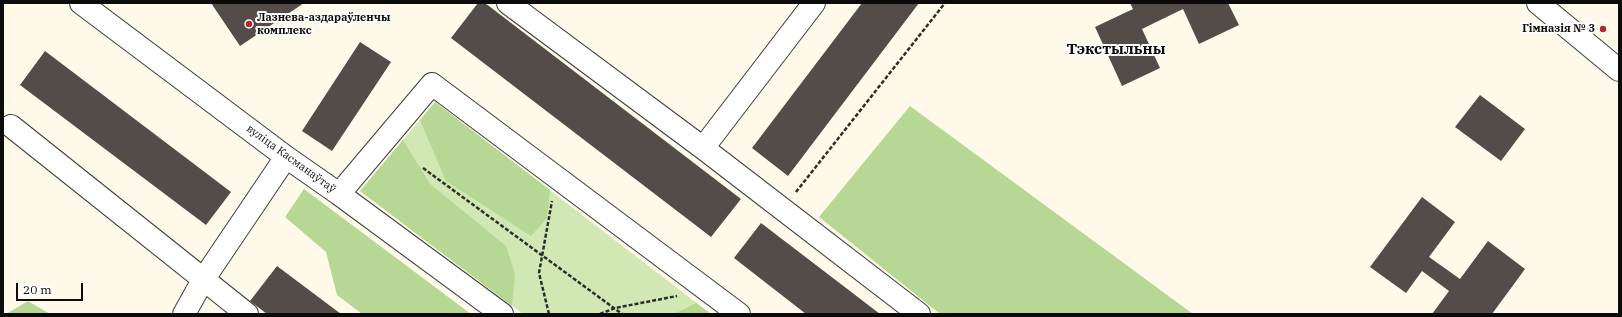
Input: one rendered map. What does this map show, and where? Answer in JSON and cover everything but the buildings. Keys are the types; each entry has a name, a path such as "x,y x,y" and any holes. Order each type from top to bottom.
{"street":[{"name":"вуліца Касманаўтаў","path":"81,3 286,157 339,194 502,314"},
{"path":"508,3 703,148 919,314"},
{"path":"703,148 814,3"},
{"path":"1538,3 1619,70"},
{"path":"339,194 432,84 739,314"},
{"path":"11,126 247,314"},
{"path":"184,314 203,280 286,157"}],"path":[{"path":"782,210 945,3"},
{"path":"422,168 622,314"},
{"path":"550,314 539,273 556,176"},
{"path":"600,314 615,308 707,290"}],"green space":[{"path":"435,102 711,314 523,314 360,191"},
{"path":"435,102 550,190 547,218 531,236 446,181 420,120"},
{"path":"910,106 1193,314 940,314 819,217"},
{"path":"403,140 430,184 506,246 515,274 512,306 360,191"},
{"path":"304,189 471,314 362,314 337,295 326,252 285,217"},
{"path":"28,301 50,314 6,314"},
{"path":"696,303 711,314 674,314"}],"place":[{"name":"Лазнева-аздараўленчы комплекс","path":"249,24"},
{"name":"Гімназія № 3","path":"1603,29"}],"district":[{"name":"Тэкстыльны","path":"1116,50"}]}
